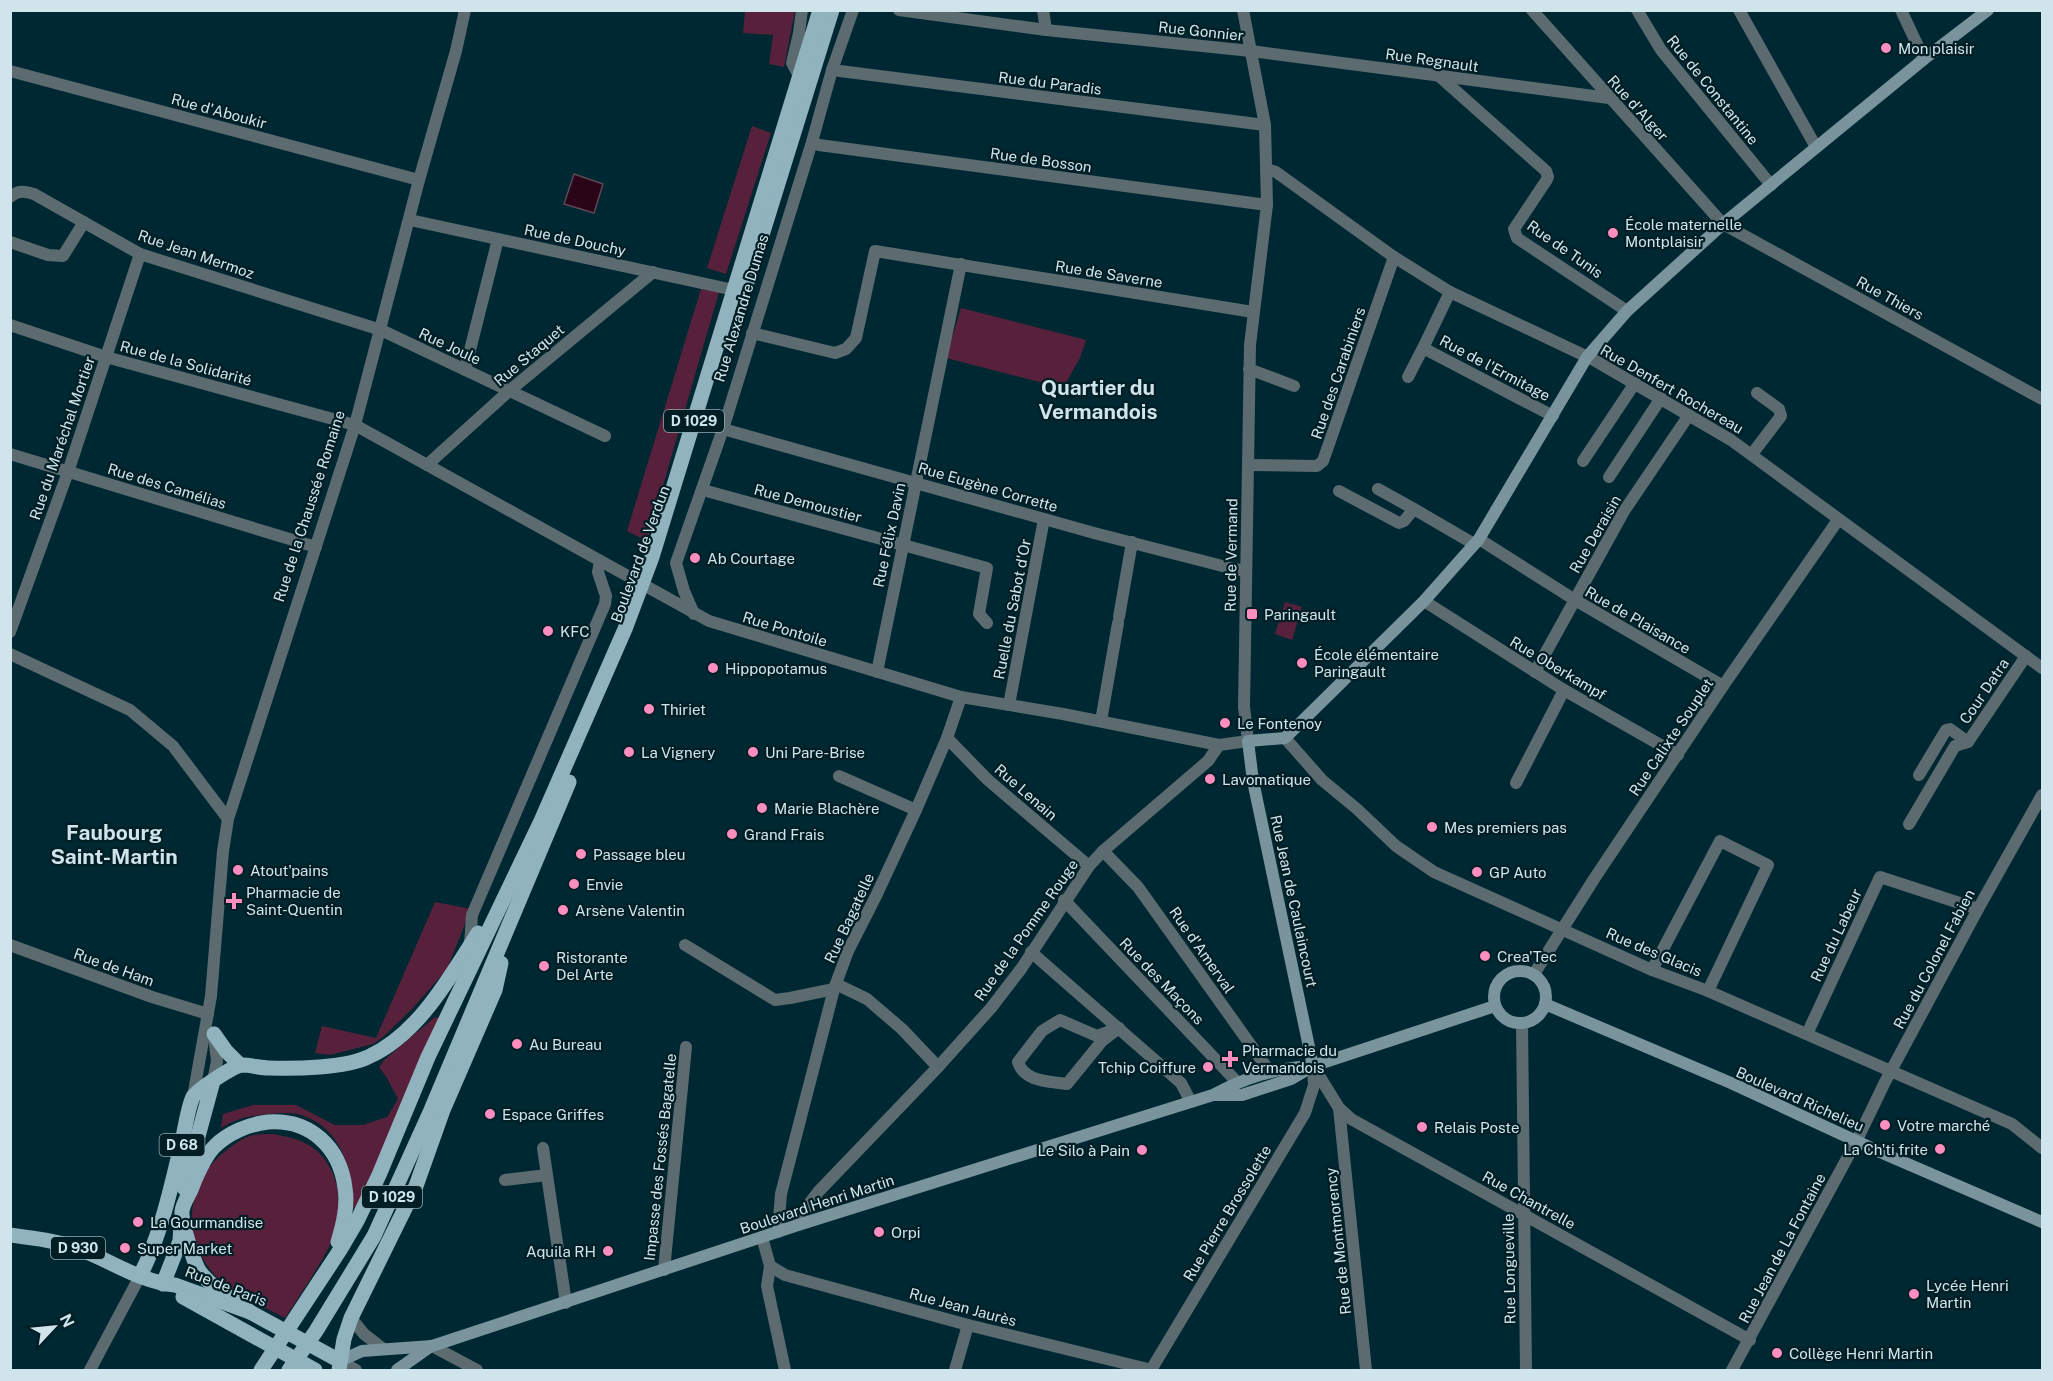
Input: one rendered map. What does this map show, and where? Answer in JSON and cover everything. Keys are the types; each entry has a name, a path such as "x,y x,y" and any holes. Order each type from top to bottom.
{"main road":[{"path":"739,291 799,76 820,10"},
{"name":"Rue Alexandre Dumas","path":"739,291 832,10"},
{"path":"1248,741 1285,738 1424,601 1477,542 1587,357 1627,311 1723,224 1924,59 1988,10"},
{"name":"Boulevard de Verdun","path":"511,922 646,587 739,291"},
{"name":"D 1029","path":"261,1371 333,1261 357,1221 380,1175 428,1057 550,799 625,629 646,587"},
{"name":"Rue Jean de Caulaincourt","path":"1248,741 1253,781 1313,1066"},
{"path":"193,1097 224,1073 240,1065 267,1068 334,1065 368,1058 399,1038 434,1001 510,882"},
{"path":"339,1366 351,1318 416,1186 443,1110 491,999 511,922"},
{"name":"D 1029","path":"289,1371 374,1236 417,1144 511,922"},
{"path":"1518,970 1534,974 1543,984 1545,1004 1537,1017 1522,1023 1513,1023 1505,1019 1495,1006 1494,990 1503,976 1518,970"},
{"name":"Boulevard Richelieu","path":"1545,1004 1731,1083 2043,1222"},
{"name":"Boulevard Henri Martin","path":"1213,1095 1242,1095 1291,1079 1313,1066 1495,1006"},
{"path":"214,1035 240,1065"},
{"name":"Boulevard Henri Martin","path":"339,1366 362,1351 432,1346 798,1225 1213,1095 1237,1082 1288,1067 1313,1066"},
{"name":"Rue de la Chaussée Romaine","path":"163,1284 180,1241 184,1188 213,1081"},
{"name":"Rue de la Chaussée Romaine","path":"140,1276 155,1246 164,1217 193,1097"},
{"path":"250,1312 201,1273 193,1258 182,1211 194,1182 213,1147 225,1137 250,1126 265,1122 279,1122 296,1124 322,1138 332,1151 342,1172 346,1188 345,1211 333,1261"},
{"name":"Rue de Paris","path":"10,1235 47,1240 79,1249 140,1276 163,1284 175,1285 250,1312 322,1350 339,1366"},
{"name":"Rue de Paris","path":"163,1284 315,1370"},
{"name":"Boulevard Henri Martin","path":"397,1371 432,1346"}],"street":[{"name":"Rue de la Chaussée Romaine","path":"193,1097 212,989 223,851 228,819 355,424 456,51 465,10"},
{"path":"799,76 792,63 802,10"},
{"name":"Rue Alexandre Dumas","path":"694,614 676,563 723,429 832,70 853,10"},
{"name":"Rue Gonnier","path":"899,10 1046,30 1251,51"},
{"path":"1043,10 1046,30"},
{"name":"Rue de Vermand","path":"1243,10 1265,125 1267,169 1267,205 1253,312 1249,369 1244,707 1248,741"},
{"name":"Rue d'Alger","path":"1532,10 1723,224"},
{"name":"Rue de Constantine","path":"1637,10 1661,50 1771,184"},
{"path":"1739,10 1816,147"},
{"path":"1901,10 1924,59"},
{"name":"Rue Regnault","path":"1251,51 1609,98"},
{"name":"Rue du Paradis","path":"832,70 1265,125"},
{"name":"Rue d'Aboukir","path":"10,71 420,180"},
{"name":"Rue de Tunis","path":"1438,76 1546,171 1548,177 1546,181 1514,229 1517,238 1627,311"},
{"name":"Rue de Bosson","path":"812,142 819,145 1267,205"},
{"name":"Rue Denfert Rochereau","path":"1267,169 1276,172 1394,257 1450,292 1587,357 1661,398 1752,454 1838,520 2043,668"},
{"name":"Rue Jean Mermoz","path":"10,197 24,191 34,194 140,254 381,330"},
{"name":"Rue de Douchy","path":"410,220 739,291"},
{"path":"10,242 48,255 63,256 84,222"},
{"name":"Rue Thiers","path":"1723,224 2041,393"},
{"path":"465,370 498,239"},
{"name":"Rue de Saverne","path":"752,333 835,352 846,348 856,339 875,251 1253,312"},
{"name":"Rue du Maréchal Mortier","path":"10,632 68,472 140,254"},
{"name":"Rue des Carabiniers","path":"1248,465 1317,466 1323,461 1394,257"},
{"name":"Rue Félix Davin","path":"877,672 961,264"},
{"name":"Rue Staquet","path":"427,465 509,391 653,272"},
{"name":"Rue de l'Ermitage","path":"1408,377 1450,292"},
{"name":"Rue de la Solidarité","path":"10,325 106,357 355,424"},
{"name":"Rue Joule","path":"381,330 605,436"},
{"name":"Rue de l'Ermitage","path":"1423,348 1552,416"},
{"path":"1249,369 1294,386"},
{"path":"1583,461 1635,383"},
{"path":"1752,454 1781,416 1779,410 1757,393"},
{"path":"1609,477 1661,398"},
{"name":"Rue Deraisin","path":"1535,672 1624,511 1689,415"},
{"name":"Rue Pontoile","path":"355,424 709,621 961,697 1101,721 1219,745 1248,741"},
{"name":"Rue Eugène Corrette","path":"723,429 1044,519 1238,570 1245,569"},
{"name":"Rue des Camélias","path":"10,454 316,547"},
{"name":"Rue de Plaisance","path":"1378,489 1477,542 1723,686"},
{"name":"Rue Demoustier","path":"703,490 987,568 978,614 987,623"},
{"path":"1339,490 1399,523 1404,521 1414,509"},
{"name":"Ruelle du Sabot d'Or","path":"1009,705 1044,519"},
{"name":"Rue Calixte Souplet","path":"1534,974 1723,686 1838,520"},
{"path":"1101,721 1132,542"},
{"name":"Boulevard de Verdun","path":"470,946 472,915 604,604 606,596 598,572 600,561"},
{"name":"Rue Oberkampf","path":"1424,601 1564,690 1678,755"},
{"path":"10,654 130,710 173,746 228,819"},
{"name":"Cour Datra","path":"1910,824 1955,746 1968,742 2026,656"},
{"path":"1516,783 1564,690"},
{"name":"Rue Bagatelle","path":"778,1232 781,1194 835,986 848,951 916,810 947,738 961,697"},
{"name":"Cour Datra","path":"1919,775 1946,730 1950,729 1968,742"},
{"name":"Rue Lenain","path":"947,738 988,780 1089,866"},
{"name":"Rue des Glacis","path":"1285,738 1322,780 1396,846 1434,872 1652,970 1708,991 2012,1124 2043,1148"},
{"name":"Rue de la Pomme Rouge","path":"798,1225 803,1212 819,1191 991,1008 1021,969 1089,866 1103,851 1209,762 1219,745"},
{"path":"839,776 916,810"},
{"name":"Rue du Colonel Fabien","path":"1857,1140 1885,1082 1978,909 2043,795"},
{"path":"1652,970 1720,841 1768,865 1708,991"},
{"name":"Rue d'Amerval","path":"1103,851 1138,887 1270,1072"},
{"name":"Rue du Labeur","path":"1807,1034 1880,877 1978,909"},
{"name":"Rue des Maçons","path":"1065,900 1237,1082"},
{"name":"Rue de Ham","path":"10,945 152,997 208,1014"},
{"path":"685,945 775,1000 835,986 867,999 902,1029 938,1067"},
{"path":"1032,952 1181,1083 1191,1102"},
{"name":"Rue de la Chaussée Romaine","path":"208,1014 214,1035 217,1061 213,1081"},
{"path":"1060,1020 1097,1036 1119,1028 1102,1041 1067,1084 1030,1077 1020,1069 1018,1062 1042,1031 1060,1020"},
{"name":"Rue Longueville","path":"1522,1023 1526,1371"},
{"name":"Impasse des Fossés Bagatelle","path":"664,1270 686,1047"},
{"name":"Rue Chantrelle","path":"1313,1066 1339,1108 1351,1119 1750,1340"},
{"name":"Rue Pierre Brossolette","path":"1151,1370 1305,1113 1314,1085 1313,1066"},
{"name":"Rue de Montmorency","path":"1339,1108 1366,1371"},
{"name":"Rue Jean de La Fontaine","path":"1732,1371 1857,1140"},
{"path":"543,1148 566,1303"},
{"path":"505,1180 547,1175"},
{"path":"762,1237 770,1266 767,1286 784,1371"},
{"name":"Rue Jean Jaurès","path":"770,1266 785,1275 968,1325 1151,1370"},
{"path":"90,1371 140,1276"},
{"path":"351,1318 364,1334 382,1348"},
{"path":"955,1371 968,1325"},
{"path":"432,1346 477,1371"},
{"path":"339,1366 356,1371"}],"shaded area":[{"path":"745,11 795,11 784,67 769,64 773,35 743,33"},
{"path":"752,126 771,133 726,274 707,268"},
{"path":"574,174 603,184 594,213 564,204"},
{"path":"701,289 719,292 647,541 627,531"},
{"path":"961,308 1086,340 1080,358 1063,388 946,358"},
{"path":"1285,602 1302,607 1292,640 1275,634"},
{"path":"435,902 471,909 447,969 412,1009 373,1044 330,1055 315,1053 322,1026 376,1038"},
{"path":"435,1017 440,1018 359,1202 353,1209 348,1166 335,1140 315,1121 297,1114 277,1113 244,1118 221,1128 223,1114 253,1105 296,1105 335,1125 363,1125 387,1117 398,1099 379,1067 384,1060"},
{"path":"273,1134 303,1142 319,1153 333,1173 339,1198 334,1236 285,1318 246,1298 220,1280 202,1257 192,1226 192,1210 196,1194 211,1165 243,1139 256,1135"}],"place":[{"name":"Mon plaisir","path":"1886,48"},
{"name":"École maternelle Montplaisir","path":"1613,233"},
{"name":"Ab Courtage","path":"695,558"},
{"name":"Paringault","path":"1252,614"},
{"name":"KFC","path":"548,631"},
{"name":"École élémentaire Paringault","path":"1302,663"},
{"name":"Hippopotamus","path":"713,668"},
{"name":"Thiriet","path":"649,709"},
{"name":"Le Fontenoy","path":"1225,723"},
{"name":"La Vignery","path":"629,752"},
{"name":"Uni Pare-Brise","path":"753,752"},
{"name":"Lavomatique","path":"1210,779"},
{"name":"Marie Blachère","path":"762,808"},
{"name":"Mes premiers pas","path":"1432,827"},
{"name":"Grand Frais","path":"732,834"},
{"name":"Passage bleu","path":"581,854"},
{"name":"Atout'pains","path":"238,870"},
{"name":"GP Auto","path":"1477,872"},
{"name":"Envie","path":"574,884"},
{"name":"Pharmacie de Saint-Quentin","path":"234,901"},
{"name":"Arsène Valentin","path":"563,910"},
{"name":"Crea'Tec","path":"1485,956"},
{"name":"Ristorante Del Arte","path":"544,966"},
{"name":"Au Bureau","path":"517,1044"},
{"name":"Pharmacie du Vermandois","path":"1230,1059"},
{"name":"Tchip Coiffure","path":"1208,1067"},
{"name":"Espace Griffes","path":"490,1114"},
{"name":"Votre marché","path":"1885,1125"},
{"name":"Relais Poste","path":"1422,1127"},
{"name":"La Ch'ti frite","path":"1940,1149"},
{"name":"Le Silo à Pain","path":"1142,1150"},
{"name":"La Gourmandise","path":"138,1222"},
{"name":"Orpi","path":"879,1232"},
{"name":"Super Market","path":"125,1248"},
{"name":"Aquila RH","path":"608,1251"},
{"name":"Lycée Henri Martin","path":"1914,1294"},
{"name":"Collège Henri Martin","path":"1777,1353"}],"district":[{"name":"Quartier du Vermandois","path":"1098,399"},
{"name":"Faubourg Saint-Martin","path":"114,844"}]}
